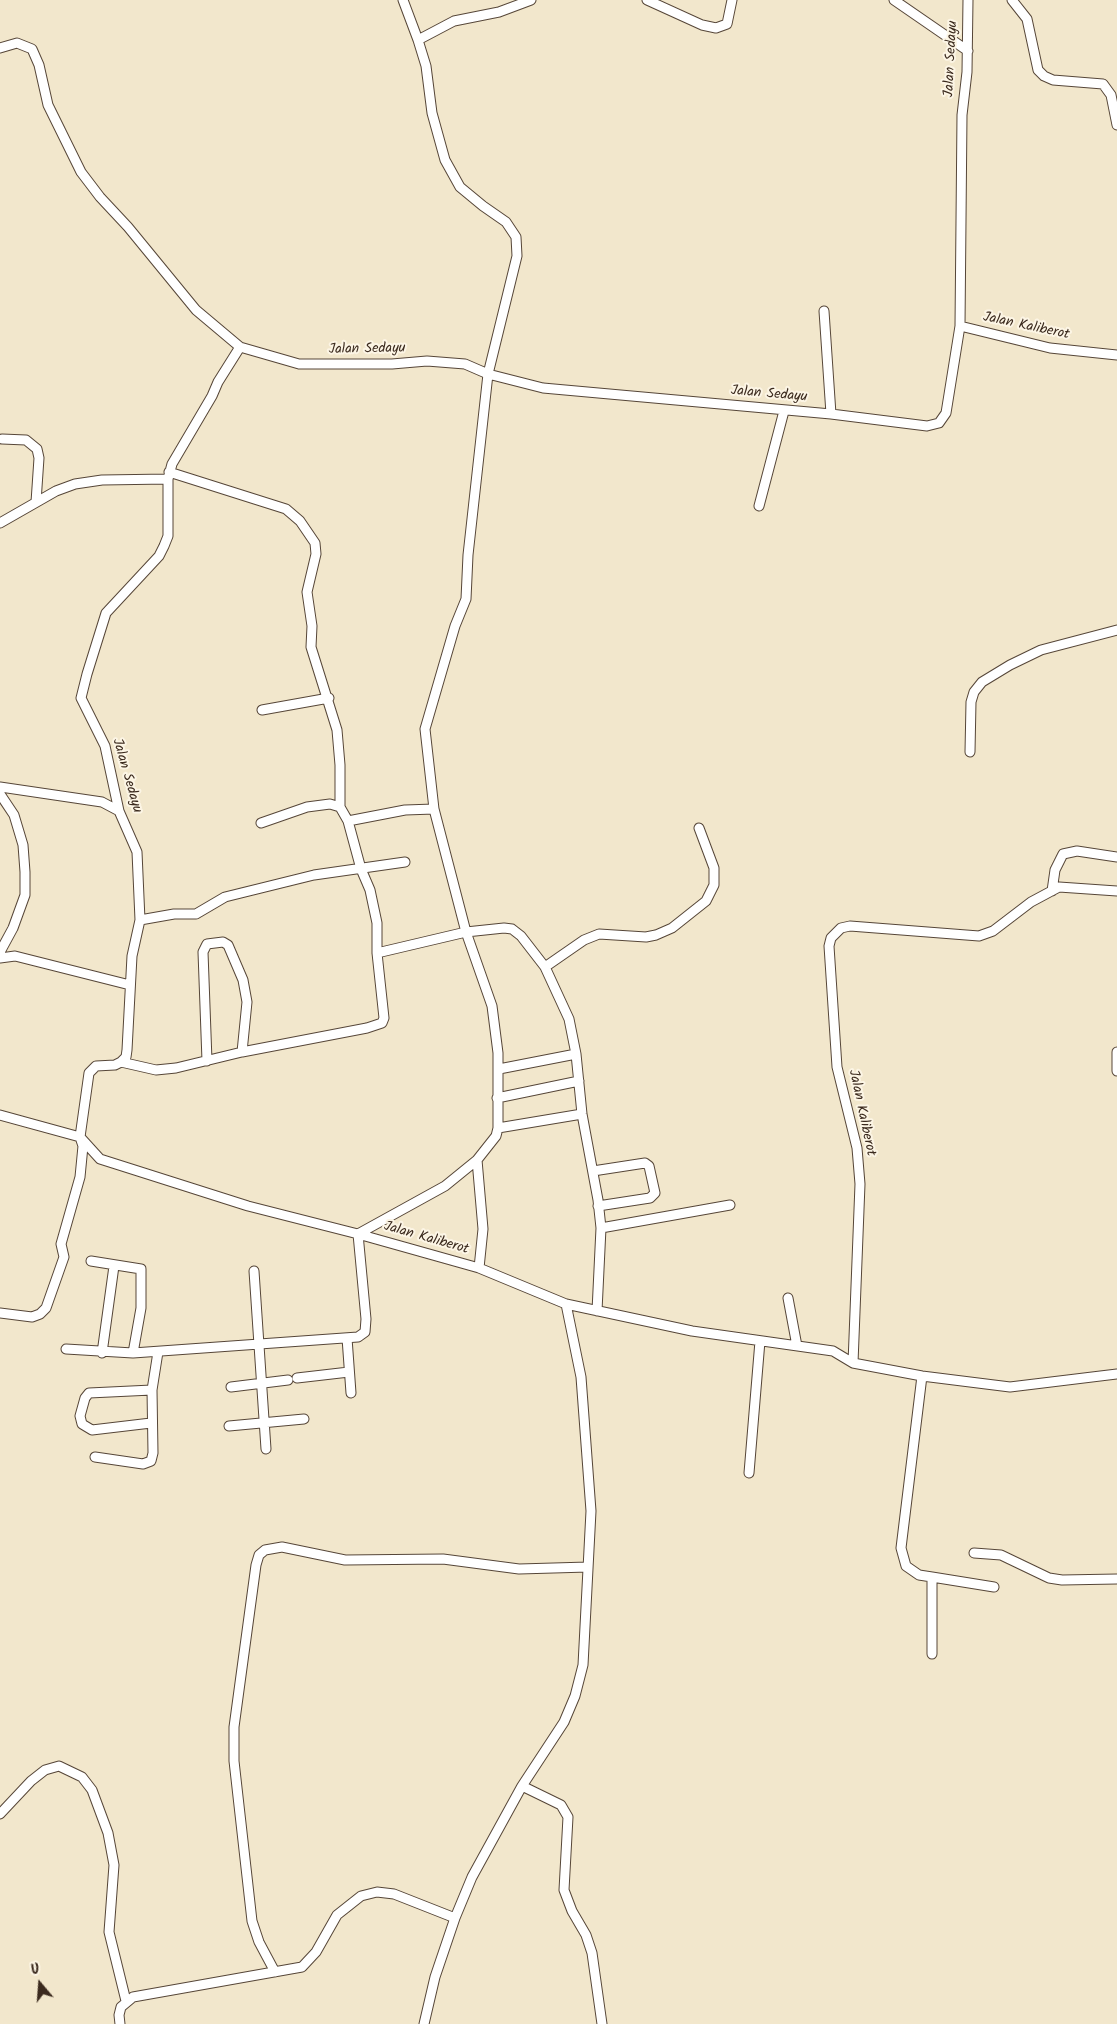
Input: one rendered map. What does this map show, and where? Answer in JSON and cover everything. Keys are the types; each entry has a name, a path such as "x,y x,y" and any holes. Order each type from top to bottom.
{"street":[{"path":"66,1349 102,1352 158,1352 347,1338 363,1335 366,1326 358,1234 445,1186 477,1160 496,1136 498,1128 497,1098 499,1069 492,1006 466,932 434,809 425,729 455,626 466,599 468,555 488,374 517,256 516,237 506,222 483,206 460,186 445,160 432,113 426,66 404,0"},
{"path":"418,40 454,20 499,12 531,0"},
{"path":"646,0 702,25 716,28 727,24 732,0"},
{"path":"894,0 968,52"},
{"name":"Jalan Sedayu","path":"121,1062 126,1057 127,1050 132,956 140,920 137,852 119,811 105,746 81,698 106,613 159,556 164,546 168,536 168,476 218,382 240,347 299,364 427,362 465,364 488,374 543,388 831,414 926,426 939,423 946,413 960,326 962,115 968,52 968,0"},
{"path":"1012,0 1027,19 1038,70 1044,76 1053,80 1103,84 1111,95 1117,125"},
{"path":"0,48 17,43 32,49 39,65 48,105 81,172 196,310 240,347"},
{"path":"824,311 831,414"},
{"name":"Jalan Kaliberot","path":"960,326 1050,348 1117,355"},
{"path":"759,506 784,411"},
{"path":"2,439 26,440 37,449 39,458 36,502"},
{"path":"0,523 36,502 75,484 102,480 168,476 278,505 295,514 316,548 307,592 312,626 311,648 329,698 337,730 340,765 340,807 348,821 370,890 377,924 376,953 384,1018 382,1022 367,1028 242,1052 165,1070 121,1062 115,1065 96,1066 89,1073 80,1137 83,1146 80,1177 61,1244 64,1257 46,1308 40,1314 32,1317 0,1312"},
{"path":"970,752 971,702 974,692 982,682 1010,665 1041,650 1117,630"},
{"path":"262,710 329,698"},
{"path":"0,787 102,802 119,811"},
{"path":"0,794 14,815 22,845 25,895 13,928 0,952"},
{"path":"260,823 307,807 330,804 340,807"},
{"path":"348,821 405,810 434,809"},
{"path":"545,967 584,940 599,934 646,937 656,935 672,928 706,901 714,884 714,868 700,828"},
{"path":"1052,891 1054,870 1063,854 1077,850 1117,857"},
{"path":"140,920 174,914 196,914 225,897 314,875 405,862"},
{"path":"1052,891 1059,887 1117,891"},
{"name":"Jalan Kaliberot","path":"853,1363 860,1184 857,1148 837,1067 829,946 835,932 850,926 979,936 1006,923 1031,902 1052,891"},
{"path":"376,953 491,928 512,930 520,936 545,967 569,1019 576,1054 582,1114 602,1228 597,1310"},
{"path":"207,1061 203,952 207,944 223,942 228,945 243,980 247,1002 242,1052"},
{"path":"0,958 22,957 130,985"},
{"path":"1117,1052 1117,1071"},
{"path":"499,1069 576,1054"},
{"path":"497,1098 578,1080"},
{"path":"498,1128 582,1114"},
{"path":"0,1115 80,1137"},
{"name":"Jalan Kaliberot","path":"80,1137 100,1158 248,1206 480,1268 566,1304 692,1332 832,1351 853,1363 922,1376 1010,1387 1117,1374"},
{"path":"477,1160 483,1230 480,1268"},
{"path":"593,1171 646,1163 649,1166 655,1193 650,1198 598,1206"},
{"path":"602,1228 730,1205"},
{"path":"92,1261 141,1269 141,1308 133,1353"},
{"path":"102,1352 114,1266"},
{"path":"254,1271 266,1449"},
{"path":"788,1298 797,1346"},
{"path":"424,2024 435,1977 455,1918 484,1853 522,1786 564,1722 583,1666 591,1511 581,1378 566,1304"},
{"path":"347,1338 351,1393"},
{"path":"749,1473 760,1341"},
{"path":"95,1457 138,1464 147,1463 153,1453 151,1423 152,1390 158,1352"},
{"path":"231,1387 349,1372"},
{"path":"922,1376 901,1548 906,1566 919,1574 994,1587"},
{"path":"151,1423 92,1430 82,1424 80,1416 85,1398 89,1393 152,1390"},
{"path":"229,1426 304,1419"},
{"path":"275,1972 259,1942 252,1921 234,1761 234,1727 256,1565 259,1555 265,1550 282,1546 345,1560 443,1559 518,1569 588,1567"},
{"path":"974,1553 1002,1555 1049,1578 1062,1580 1117,1580"},
{"path":"932,1577 932,1654"},
{"path":"0,1814 31,1781 45,1770 59,1766 82,1777 92,1790 108,1832 114,1865 109,1932 126,2001"},
{"path":"522,1786 561,1806 568,1817 564,1890 572,1910 586,1935 592,1953 602,2024"},
{"path":"120,2024 119,2014 121,2007 126,2001 142,1994 302,1967 316,1952 337,1915 361,1896 377,1892 394,1894 455,1918"}]}
